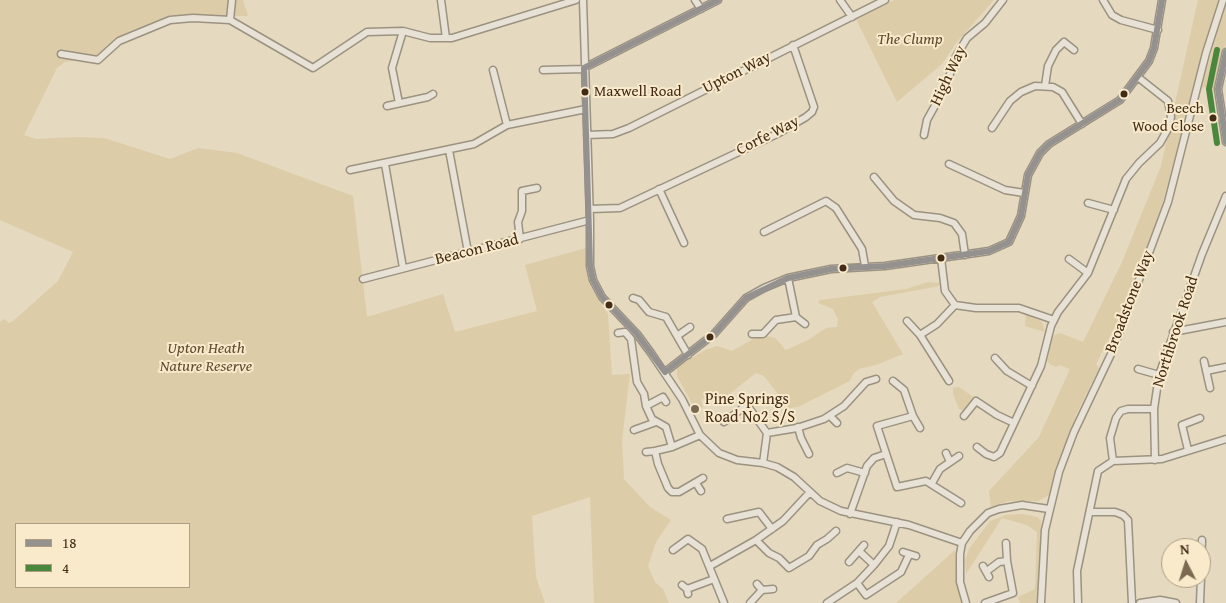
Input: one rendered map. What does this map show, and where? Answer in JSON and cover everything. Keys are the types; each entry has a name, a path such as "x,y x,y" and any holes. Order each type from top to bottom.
{"street":[{"path":"230,20 232,0"},
{"path":"441,0 446,38"},
{"path":"61,54 98,60 120,40 170,20 193,18 230,20 313,68 367,32 403,31 430,38 446,38 494,26 576,0"},
{"path":"582,0 590,209 590,266 594,283 602,297 637,334 665,372 700,435 710,446 728,458 763,463 786,472 833,508 850,514 897,522 959,542"},
{"path":"695,0 701,9"},
{"path":"543,70 584,68 718,0"},
{"path":"840,0 852,17"},
{"name":"Upton Way","path":"587,135 613,134 629,128 885,0"},
{"name":"High Way","path":"924,134 927,120 948,84 954,60 967,38 985,23 1003,0"},
{"path":"1103,0 1112,15 1121,20 1158,30"},
{"path":"665,372 714,334 746,298 788,278 831,269 885,266 989,252 1009,242 1018,226 1028,175 1040,153 1049,144 1120,100 1139,78 1149,61 1158,30 1162,0"},
{"name":"Broadstone Way","path":"1042,603 1042,559 1049,509 1069,445 1112,352 1168,202 1206,53 1223,0"},
{"path":"399,103 392,68 403,31"},
{"path":"1045,86 1048,66 1056,50 1064,42 1074,50"},
{"name":"Corfe Way","path":"590,209 620,208 777,134 812,112 814,107 793,45"},
{"path":"1226,52 1218,89 1226,138"},
{"path":"493,70 507,125"},
{"path":"977,446 986,454 994,457 1000,453 1041,366 1054,320 1088,272 1129,175 1160,143 1169,127 1168,100 1139,78"},
{"path":"992,128 1010,102 1021,92 1035,86 1045,86 1062,92 1082,124"},
{"path":"387,106 428,98 433,94"},
{"path":"350,170 474,144 507,125 586,110"},
{"path":"449,150 468,252"},
{"path":"385,164 404,268"},
{"path":"948,165 1005,190 1024,193"},
{"path":"874,178 894,201 914,215 940,218 954,223 962,234 966,255"},
{"path":"520,239 518,222 522,211 522,191 537,188"},
{"path":"659,189 684,243"},
{"name":"Northbrook Road","path":"1155,460 1154,409 1159,374 1202,254 1226,196"},
{"path":"764,232 826,201 836,208 862,249 865,266"},
{"path":"1088,203 1114,210"},
{"name":"Beacon Road","path":"363,279 590,220"},
{"path":"941,258 945,291 955,305 961,307 1019,308 1054,320"},
{"path":"1069,259 1088,272"},
{"path":"788,278 796,317 804,324"},
{"path":"643,294 636,299 650,312 666,317 688,355"},
{"path":"920,334 937,324 955,305"},
{"path":"752,334 763,334 778,319 796,317"},
{"path":"907,321 920,334 949,381"},
{"path":"1174,332 1226,322"},
{"path":"677,336 690,327"},
{"path":"618,333 625,332 631,339 637,382 644,394 646,406 656,422 666,427 672,447"},
{"path":"995,358 1007,371 1032,386"},
{"path":"1204,361 1210,388"},
{"path":"634,365 643,364"},
{"path":"1206,371 1224,367"},
{"path":"1138,369 1159,374"},
{"path":"767,433 798,427 830,416 874,379 868,372"},
{"path":"899,385 904,378"},
{"path":"893,381 904,390 913,416 920,428"},
{"path":"646,406 663,397 666,402"},
{"path":"724,422 754,400"},
{"path":"964,416 976,401 997,416 1014,423"},
{"path":"747,405 767,433 763,463"},
{"path":"1113,461 1110,438 1116,418 1121,411 1128,409 1154,409"},
{"path":"830,416 837,424"},
{"path":"913,416 876,423 897,488 919,481 932,484 961,503"},
{"path":"1188,450 1182,425 1200,418"},
{"path":"634,430 656,422"},
{"path":"798,427 809,454"},
{"path":"646,452 672,447 700,435"},
{"path":"1078,603 1077,572 1098,471 1113,461 1155,460 1226,439"},
{"path":"655,451 658,464 668,488 672,492 678,492 704,478"},
{"path":"946,453 950,462"},
{"path":"850,514 865,472 874,458 886,454"},
{"path":"932,484 940,469 959,456"},
{"path":"837,473 845,465 865,472"},
{"path":"696,483 701,491"},
{"path":"710,566 783,522 810,492"},
{"path":"946,504 951,498"},
{"path":"966,603 960,568 959,542 988,513 1022,505 1049,509"},
{"path":"727,519 737,518 762,510 772,529"},
{"path":"1090,512 1114,512 1123,514 1128,520 1132,603"},
{"path":"737,518 740,525"},
{"path":"827,603 857,583 874,565 889,546 897,522"},
{"path":"756,540 769,553 779,558 790,571 809,556 817,545 836,531"},
{"path":"673,550 688,536 702,549 724,603"},
{"path":"828,538 834,545"},
{"path":"985,603 996,602 1016,592 1007,561 1006,543"},
{"path":"849,562 864,545"},
{"path":"859,551 874,565"},
{"path":"857,583 863,597 901,572 910,554"},
{"path":"986,571 999,562 1007,561"},
{"path":"686,589 714,579"},
{"path":"757,584 762,590"},
{"path":"1200,603 1201,588"},
{"path":"750,603 762,590 773,589"},
{"path":"1140,603 1160,600 1176,603"}],"green space":[{"name":"Upton Heath Nature Reserve","path":"0,0 243,0 248,16 171,15 107,46 96,58 65,62 57,68 24,135 36,139 104,138 170,159 198,148 237,153 353,196 367,317 443,294 455,332 537,311 525,265 586,248 591,287 608,314 612,375 630,374 622,440 624,479 650,507 671,520 656,542 648,566 655,582 663,589 669,603 594,603 590,497 532,516 536,577 545,603 0,603 0,322 4,319 9,323 13,321 58,281 73,252 0,220"},
{"name":"The Clump","path":"894,0 994,0 956,43 942,64 897,102 856,19"},
{"path":"1198,0 1218,0 1162,205 1127,303 1096,364 1099,368 1076,415 1049,495 1038,501 1009,501 991,507 989,491 1039,437 1070,369 1059,365 1056,367 1047,361 1053,336 1060,333 1083,342 1122,262 1161,166"},
{"path":"1226,1 1226,44 1214,88 1202,87"},
{"path":"928,282 940,283 939,286 880,297 872,302 903,354 876,365 859,369 853,374 850,381 798,407 789,408 764,376 756,373 722,400 701,399 703,407 696,411 677,376 677,367 705,350 717,346 732,351 753,339 767,336 775,338 786,350 808,340 826,328 837,327 838,319 833,309 818,303 820,300 906,289"},
{"path":"1026,313 1042,322 1045,332 1025,326"},
{"path":"959,387 975,398 964,411 959,409 953,394 953,388"},
{"path":"1022,514 1038,517 1041,521 1039,603 1020,603 1018,597 1035,589 1037,532 1027,525 1002,518 966,574 965,560 969,549 990,521 1006,515"},
{"path":"955,550 957,585 963,603 896,603"}],"transit line":[{"name":"18","path":"718,0 584,68 590,266 593,280 602,297 637,334 665,372 714,334 746,298 788,278 831,269 885,266 989,251 1009,242 1021,216 1028,175 1040,153 1049,144 1120,100 1149,61 1154,48 1162,0"},
{"name":"4","path":"1217,50 1209,89 1217,143"},
{"name":"18","path":"1226,52 1218,89 1226,142"}],"place":[{"name":"Maxwell Road","path":"585,92"},
{"name":"Beech Wood Close","path":"1213,118"},
{"name":"Pine Springs Road No2 S/S","path":"695,409"}]}
